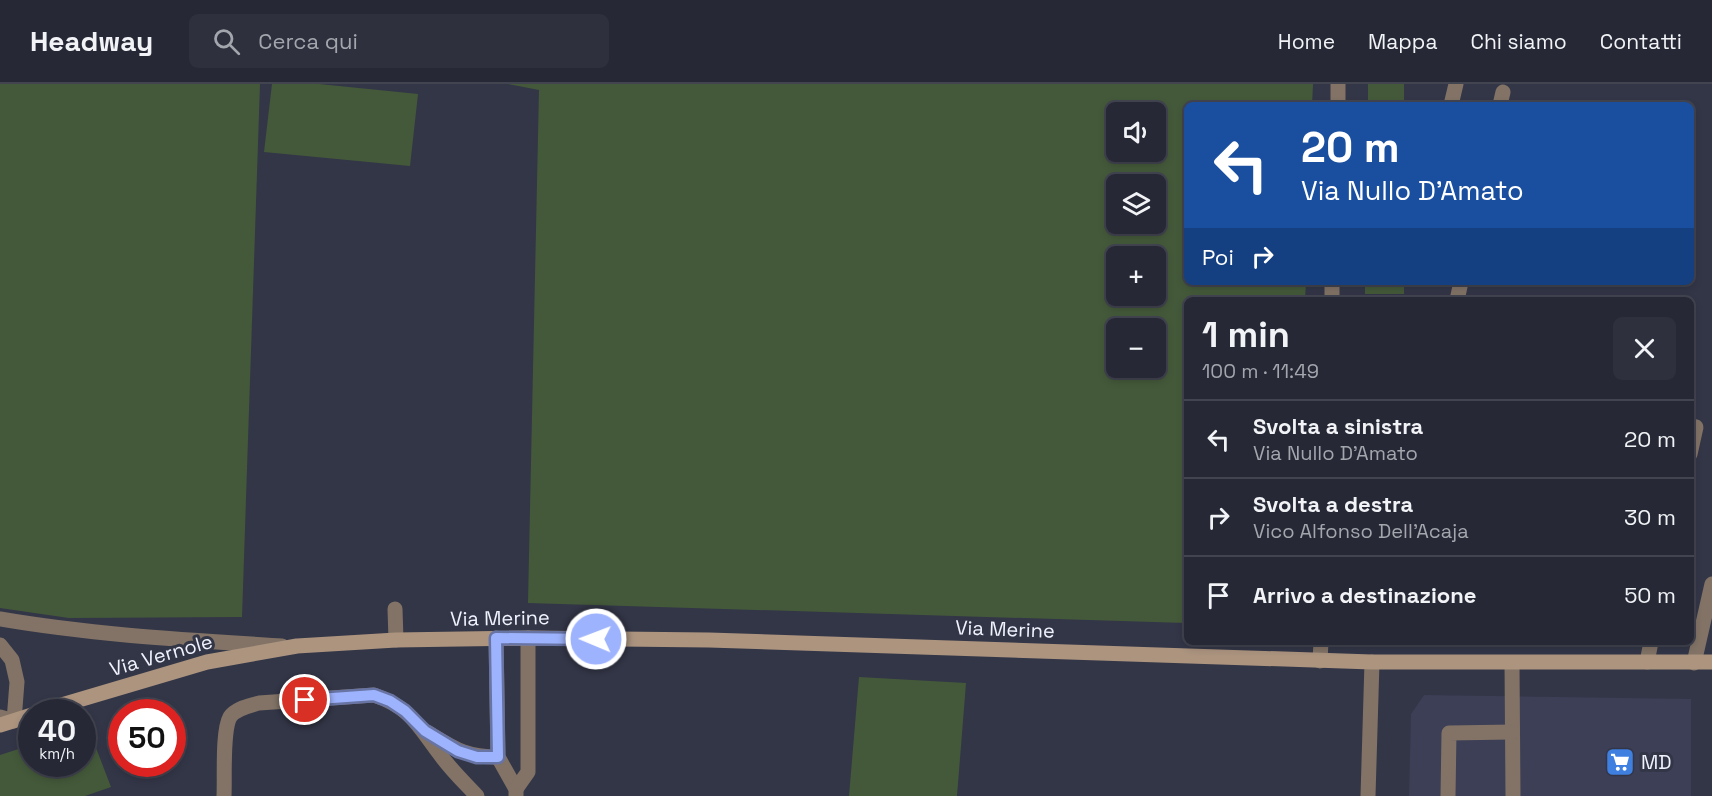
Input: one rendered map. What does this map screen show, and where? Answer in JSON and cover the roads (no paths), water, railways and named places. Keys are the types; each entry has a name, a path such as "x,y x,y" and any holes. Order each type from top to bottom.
{"main road":[{"name":"Via Merine","path":"297,646 396,640 496,638 709,640 1320,661 1712,662"},
{"name":"Via Vernole","path":"82,699 207,662 297,646"}],"street":[{"path":"1338,84 1338,102"},
{"path":"1452,102 1456,84"},
{"path":"1694,663 1712,584"},
{"path":"395,609 396,640"},
{"path":"0,619 56,628 169,639 297,646"},
{"path":"496,638 498,757 516,792"},
{"path":"516,792 528,772 528,638"},
{"path":"0,645 12,660 17,682 5,721"},
{"path":"1320,661 1321,645"},
{"path":"1647,662 1650,645"},
{"path":"1368,796 1372,662"},
{"path":"1512,663 1513,796"},
{"path":"224,796 226,727 231,715 259,703 374,695 390,701 405,711 425,731 439,754 477,796"},
{"path":"425,731 458,751 477,757 498,757"},
{"path":"1448,796 1449,733 1512,732"}],"place":[{"name":"MD","path":"1620,762"}]}
